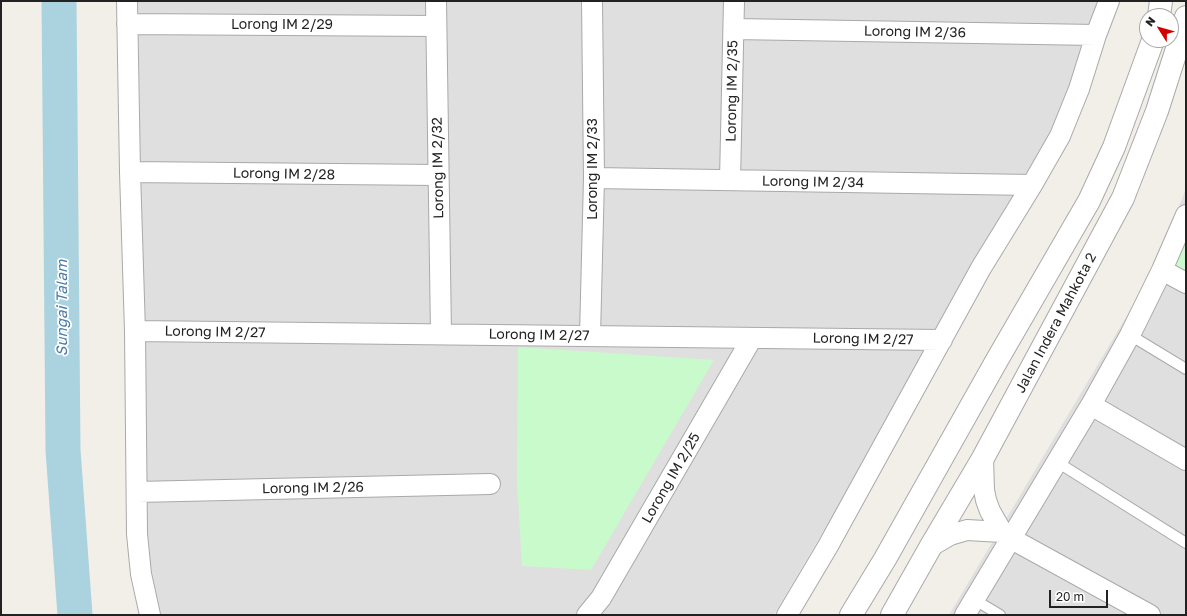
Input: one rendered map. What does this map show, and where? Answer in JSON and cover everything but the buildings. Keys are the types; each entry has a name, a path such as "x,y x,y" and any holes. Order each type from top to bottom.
{"street":[{"path":"127,1 135,331 137,534 141,574 150,615"},
{"name":"Lorong IM 2/32","path":"436,1 441,334"},
{"name":"Lorong IM 2/33","path":"590,336 594,178 592,1"},
{"name":"Lorong IM 2/35","path":"730,180 734,1"},
{"path":"787,615 828,546 981,268 1060,136 1079,89 1096,35 1109,1"},
{"name":"Jalan Indera Mahkota 2","path":"892,615 983,458 1122,198 1157,111 1186,17"},
{"name":"Lorong IM 2/29","path":"127,24 436,26"},
{"name":"Lorong IM 2/36","path":"734,29 1096,35"},
{"path":"851,615 885,559 993,367 1089,201 1114,147 1150,48"},
{"name":"Lorong IM 2/28","path":"130,172 438,175"},
{"name":"Lorong IM 2/34","path":"594,178 1032,185"},
{"path":"970,607 1007,535 1057,462 1130,335 1162,270 1186,214"},
{"path":"1162,270 1186,283"},
{"name":"Lorong IM 2/27","path":"135,331 942,340"},
{"name":"Lorong IM 2/25","path":"587,615 601,598 752,338"},
{"path":"1091,404 1186,460"},
{"path":"983,458 984,490 986,500 990,511 1007,535"},
{"name":"Lorong IM 2/26","path":"137,492 490,484"},
{"path":"931,546 950,535 967,530 1007,535 1150,615"}],"lane":[{"path":"1130,335 1186,369"},
{"path":"1057,462 1186,543"},
{"path":"970,607 1000,615"}],"shaded area":[{"path":"138,1 1107,1 1103,39 935,342 774,615 147,615"},
{"path":"1186,188 1186,615 949,615 1157,265"}],"green space":[{"path":"1186,239 1186,276 1174,269"},
{"path":"518,347 714,360 591,570 522,566 517,482"}],"waterway":[{"name":"Sungai Talam","path":"59,1 63,450 75,615"}]}
